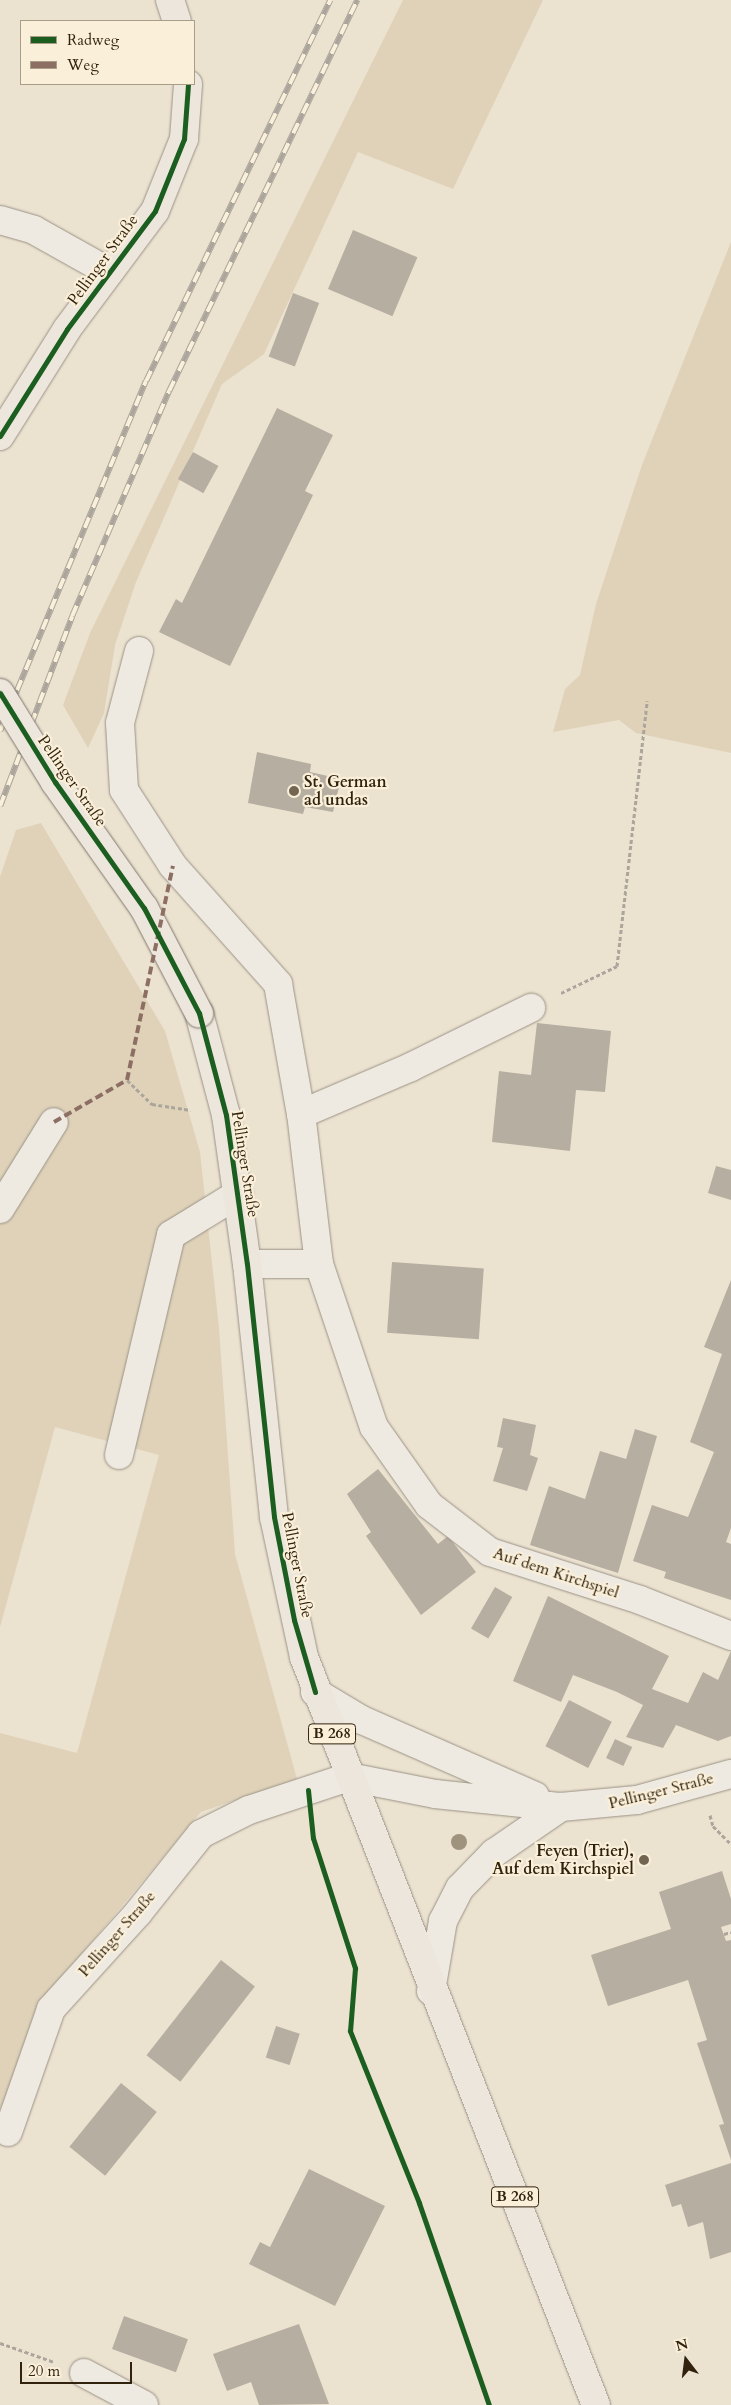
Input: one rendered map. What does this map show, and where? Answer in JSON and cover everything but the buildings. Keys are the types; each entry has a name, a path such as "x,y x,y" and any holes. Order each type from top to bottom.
{"main road":[{"path":"170,0 177,20"},
{"name":"Pellinger Straße","path":"0,436 109,272 154,211 171,180 184,138 188,85"},
{"name":"Pellinger Straße","path":"0,694 55,782 144,908 199,1013 226,1115 247,1264 274,1517 294,1620 316,1692 349,1777"},
{"name":"B 268","path":"349,1777 431,1991 596,2405"}],"street":[{"name":"Pellinger Straße","path":"0,220 34,230 109,272"},
{"path":"139,651 120,724 124,790 173,866 278,984 301,1114 319,1264 247,1264"},
{"path":"301,1114 411,1067 531,1008"},
{"path":"0,1209 54,1122"},
{"path":"119,1455 170,1235 238,1194"},
{"name":"Auf dem Kirchspiel","path":"319,1264 374,1427 429,1505 490,1552 640,1600 731,1636"},
{"name":"Pellinger Straße","path":"316,1692 371,1724 561,1807"},
{"name":"Pellinger Straße","path":"8,2132 51,2009 138,1913 201,1834 249,1810 349,1777 435,1794 561,1807 637,1800 731,1774"},
{"name":"Pellinger Straße","path":"431,1991 443,1921 460,1888 494,1853 561,1807"},
{"path":"84,2373 144,2405"}],"path":[{"path":"531,1008 617,966 646,701"},
{"path":"126,1080 152,1104 226,1115"},
{"path":"724,1934 731,1932"},
{"path":"0,2343 84,2373"}],"shaded area":[{"path":"403,0 543,0 453,189 358,152 264,354 222,384 136,582 115,645 104,713 88,748 63,705 90,633"},
{"path":"731,242 731,753 636,733 619,720 553,732 565,689 580,675 596,604 642,465"},
{"path":"41,823 165,1031 200,1152 219,1328 235,1554 297,1779 201,1812 47,1995 0,2109 0,1733 77,1753 159,1455 55,1427 0,1627 0,877 16,830"}],"railway":[{"path":"0,731 146,381 330,0"},
{"path":"0,806 72,616 169,391 357,0"}],"marked path":[{"path":"54,1122 127,1080 173,866"}],"cycle path":[{"path":"0,436 67,329 155,211 184,139 188,85"},
{"path":"0,693 55,782 144,908 199,1013 226,1115 247,1264 274,1517 294,1620 315,1692"},
{"path":"308,1790 313,1838 355,1968 350,2031 419,2203 489,2405"}],"place":[{"name":"St. German ad undas","path":"294,791"},
{"name":"Feyen (Trier), Auf dem Kirchspiel","path":"644,1860"}]}
